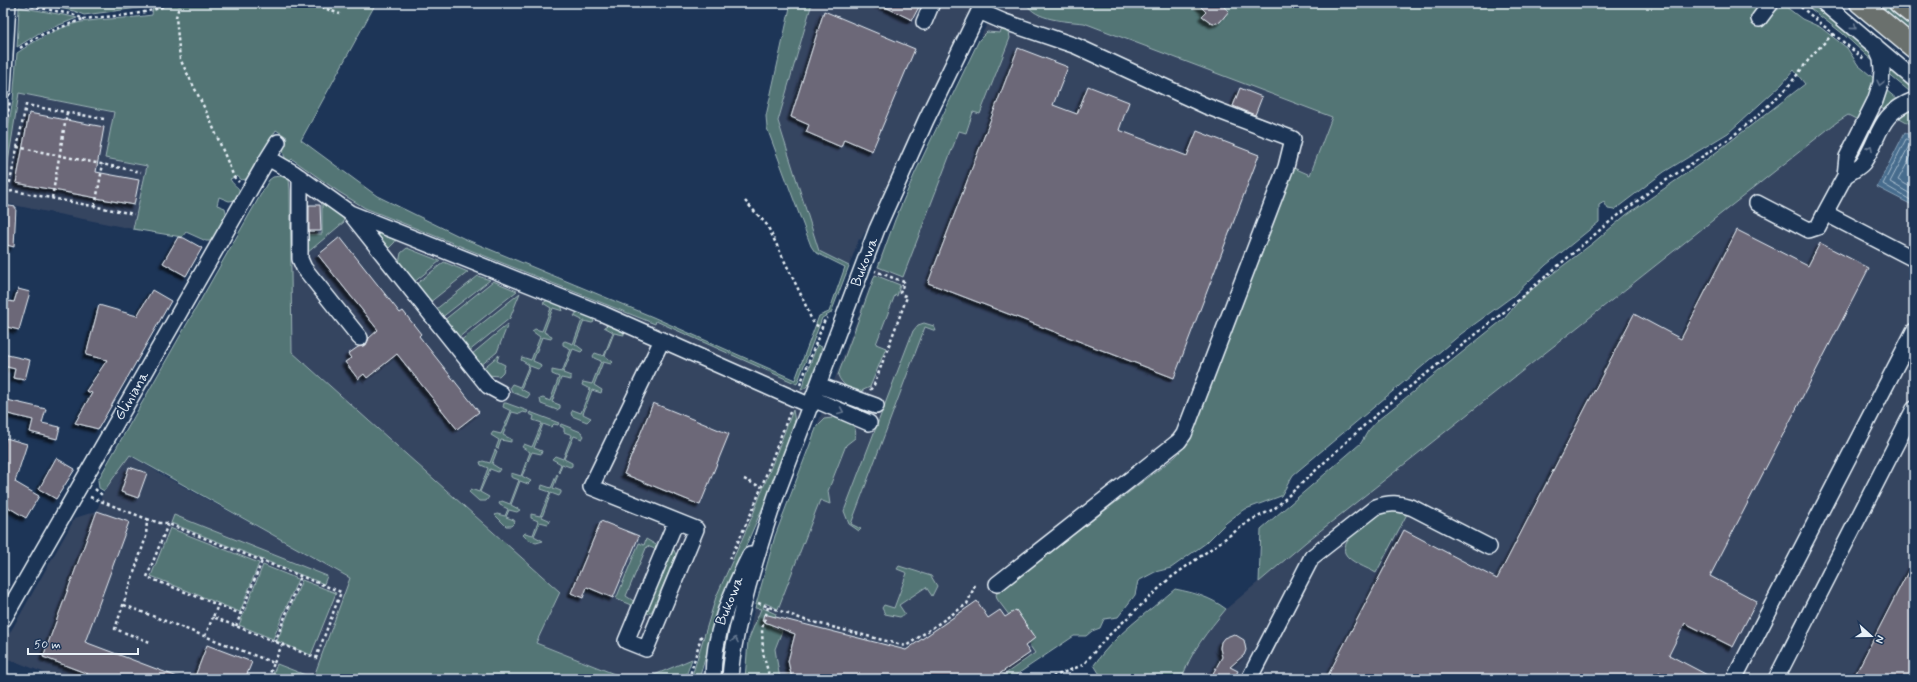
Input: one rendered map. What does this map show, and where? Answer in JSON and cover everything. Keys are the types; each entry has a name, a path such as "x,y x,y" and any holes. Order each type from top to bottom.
{"main road":[{"path":"1860,3 1914,48"},
{"path":"1899,3 1914,15"}],"street":[{"path":"3,90 8,3"},
{"path":"924,22 932,3"},
{"path":"1759,19 1771,3"},
{"path":"1824,3 1914,79"},
{"path":"981,7 1002,21 1076,46 1206,106 1293,139 1286,167 1181,438 1174,446 998,584"},
{"name":"Bukowa","path":"712,679 711,630 764,528 877,229 919,134 981,7"},
{"path":"1757,202 1809,230 1818,227 1845,176 1847,157 1875,101 1882,75 1881,59 1875,45"},
{"path":"1845,176 1862,164 1879,130 1893,111 1903,104 1914,100"},
{"name":"Gliniana","path":"3,620 250,188 278,142"},
{"path":"268,158 300,177 350,213 603,314 795,399 814,397 876,406"},
{"path":"300,177 300,259 304,268 360,338"},
{"path":"350,213 488,386 501,393"},
{"path":"1825,213 1914,259"},
{"path":"1734,679 1914,331"},
{"path":"662,340 591,487 676,521 696,529 646,649 626,641 676,521"},
{"path":"814,397 869,422"},
{"path":"1776,679 1914,409"},
{"path":"1249,679 1312,557 1376,507 1386,503 1400,503 1413,508 1489,547"},
{"name":"Bukowa","path":"730,679 731,662 738,628 764,528"},
{"path":"703,679 711,630"}],"path":[{"path":"15,3 74,15 83,19"},
{"path":"14,52 41,35 83,19 138,13 165,6 170,3"},
{"path":"180,3 176,17 180,59 208,115 234,177 239,183 250,188"},
{"path":"310,3 340,14"},
{"path":"1796,3 1834,33 1882,75"},
{"path":"1047,679 1083,665 1106,637 1169,579 1251,520 1274,509 1391,402 1504,312 1607,224 1653,189 1729,139 1756,117 1787,88 1813,54 1834,33"},
{"path":"3,192 10,182 26,105 104,119"},
{"path":"52,198 67,112"},
{"path":"17,147 141,172"},
{"path":"95,206 103,164"},
{"path":"3,192 14,191 134,214"},
{"path":"745,201 766,225 814,324 822,328"},
{"path":"866,392 874,385 908,297 900,293 904,282"},
{"path":"728,564 761,487 825,319 829,318"},
{"path":"744,479 761,487"},
{"path":"77,491 147,519 168,524 341,592 316,658 213,617"},
{"path":"147,519 146,537 115,629 150,642"},
{"path":"168,524 147,577 241,614"},
{"path":"236,626 262,561"},
{"path":"275,642 301,576"},
{"path":"754,602 805,620 906,646 967,604 975,585"},
{"path":"124,605 274,663"},
{"path":"205,636 218,605"},
{"path":"768,607 762,629 763,652 770,679"},
{"path":"689,679 711,630"},
{"path":"268,679 282,645"}],"shaded area":[{"path":"812,3 974,3 867,233 865,232 861,240 859,239 849,266 819,251 778,121"},
{"path":"997,3 1026,3 1045,18 1084,23 1333,117 1310,175 1294,168 1188,443 1175,457 996,594 1077,630 1010,679 745,679 748,641 753,614 775,536 900,206"},
{"path":"19,93 114,112 147,166 133,229 3,203 3,190"},
{"path":"1877,106 1914,126 1914,679 1182,679 1187,664 1205,634 1226,609 1306,542 1837,122 1848,115"},
{"path":"292,158 453,237 655,324 656,321 805,388 809,384 769,493 723,598 706,653 645,679 627,679 536,643 559,592 292,352 289,179 299,164"},
{"path":"129,455 168,478 351,578 313,679 61,679 3,657 3,645 75,518 97,511 102,495"}],"green space":[{"path":"35,3 376,3 301,140 377,196 465,239 653,317 795,380 819,316 829,312 845,267 815,252 811,246 767,128 766,116 791,3 812,3 778,121 819,251 849,266 831,313 822,318 797,384 656,321 655,324 365,208 339,192 292,159 289,162 283,153 284,143 287,137 276,130 249,178 242,180 237,176 230,179 239,190 237,200 229,201 219,197 217,205 225,208 227,216 213,241 206,241 186,232 182,237 133,229 147,166 105,158 114,112 19,93 5,181 3,183 3,155 13,100 17,53 40,39 72,24 152,15 153,6 84,15 74,11"},
{"path":"1026,3 1760,3 1750,18 1762,26 1775,11 1785,6 1802,19 1820,27 1847,48 1858,65 1876,80 1868,102 1858,120 1848,115 1837,122 1306,542 1259,582 1261,529 1361,443 1368,431 1378,420 1505,318 1522,297 1593,243 1626,215 1710,157 1805,84 1794,70 1782,84 1728,133 1664,172 1614,210 1608,209 1604,202 1599,205 1599,222 1546,265 1513,296 1461,334 1293,475 1281,496 1243,510 1226,523 1206,543 1171,568 1155,572 1138,581 1135,595 1118,617 1104,619 1100,628 1092,631 1086,636 1074,636 1010,679 998,679 1035,653 1028,643 1035,638 1016,610 1009,615 997,599 996,594 1175,457 1188,443 1294,168 1310,175 1332,117 1084,23 1061,21 1044,17 1030,9"},
{"path":"1803,3 1812,3 1823,9 1868,46 1876,64 1842,33"},
{"path":"1873,3 1886,3 1914,26 1914,37"},
{"path":"19,7 77,18 39,33 17,47"},
{"path":"1002,29 1009,32 1010,38 980,114 973,112 966,133 959,131 903,277 878,267 895,220 915,173 979,40 987,32 1000,33"},
{"path":"1888,63 1914,83 1914,95 1887,73"},
{"path":"1885,89 1898,100 1887,111 1877,106"},
{"path":"1908,107 1914,112 1914,126 1896,116"},
{"path":"280,176 289,179 290,190 292,352 560,592 536,643 627,679 313,679 350,578 130,455 104,491 99,488 98,480 269,180 273,177"},
{"path":"322,202 343,217 344,222 307,253 304,234 322,234"},
{"path":"375,232 395,240 395,242 388,249"},
{"path":"407,248 440,261 413,283 399,263 401,253"},
{"path":"444,262 468,272 429,303 415,285"},
{"path":"875,275 900,285 897,296 895,295 876,344 886,348 870,387 859,392 846,386 838,375"},
{"path":"478,276 490,280 441,318 435,310"},
{"path":"493,281 517,291 458,338 443,321"},
{"path":"520,293 510,318 468,352 460,341"},
{"path":"548,300 561,305 563,311 553,308 544,332 552,336 551,339 542,337 533,361 540,364 541,367 538,369 530,366 521,389 530,394 527,398 512,392 510,387 512,384 520,387 529,365 521,360 522,357 531,360 540,337 532,331 535,329 542,331 551,308 543,303"},
{"path":"577,312 592,317 594,322 584,321 575,344 583,350 581,352 573,349 563,373 571,376 571,380 561,378 552,402 560,405 560,408 557,410 541,404 540,399 543,398 550,401 559,377 552,374 552,370 562,372 571,349 563,345 563,342 565,341 573,344 582,320 574,316"},
{"path":"924,323 934,326 936,331 925,327 851,524 861,529 859,531 849,524 844,511 913,331 918,325"},
{"path":"508,324 497,352 480,366 471,355"},
{"path":"609,324 623,330 624,335 614,333 605,356 613,362 611,364 603,362 594,385 602,390 601,393 592,390 583,414 591,418 587,422 572,416 571,413 573,410 581,413 590,389 582,385 583,382 592,384 601,361 593,356 595,353 604,356 613,332 604,327"},
{"path":"817,345 822,347 813,378 806,387 801,390"},
{"path":"499,355 497,361 505,365 503,372 499,376 488,375 482,369"},
{"path":"504,403 528,411 527,413 523,412 520,414 512,412 503,435 511,439 511,442 501,440 498,449 496,448 499,440 491,435 493,432 501,434 511,411 503,407"},
{"path":"793,410 795,422 769,493 723,598 699,679 691,679 716,597 752,517"},
{"path":"530,412 559,423 558,425 554,424 551,427 543,424 534,448 542,451 541,454 532,452 528,461 530,452 522,447 524,444 532,447 542,423 533,420 534,416 529,414"},
{"path":"834,413 853,425 856,433 855,438 846,445 828,491 830,504 820,500 778,609 765,603 763,608 776,614 772,627 782,631 775,649 780,679 745,679 748,641 761,609 755,608 775,536 817,426 824,419 832,418"},
{"path":"561,424 581,432 584,436 582,439 574,436 564,459 572,463 572,466 570,467 562,464 559,473 561,464 552,459 555,456 563,459 572,435 564,432 564,428 560,426"},
{"path":"495,450 497,451 492,464 500,469 498,472 490,469 480,492 489,497 486,501 479,501 469,492 471,489 479,492 488,468 481,465 480,462 483,461 490,463"},
{"path":"526,462 528,463 522,476 531,481 528,484 520,481 511,505 520,510 517,512 509,510 506,517 514,520 515,522 511,526 506,526 495,515 505,516 508,509 499,503 502,501 510,504 519,480 511,477 511,473 521,476"},
{"path":"557,474 558,475 553,488 561,491 561,493 559,496 551,493 542,517 550,522 548,524 540,522 534,536 543,541 536,543 527,539 523,535 525,533 533,535 538,521 531,518 531,514 540,516 550,492 541,489 542,485 551,488"},
{"path":"1394,510 1407,514 1376,573 1350,559 1345,553 1345,548 1347,542 1352,536 1364,524 1377,515"},
{"path":"174,515 327,576 324,584 171,523"},
{"path":"170,528 259,563 240,612 151,576"},
{"path":"646,539 658,546 655,549 647,546 626,596 635,602 631,605 616,599 639,543 644,545"},
{"path":"674,550 676,555 652,611 648,614 646,611 671,551"},
{"path":"263,565 298,579 273,639 239,625"},
{"path":"899,566 931,576 937,586 932,596 926,587 899,605 905,614 900,617 885,614 882,608 884,605 894,608 907,573 897,569"},
{"path":"302,580 336,593 311,655 277,641"},
{"path":"1175,589 1202,596 1214,601 1226,609 1206,634 1195,651 1185,669 1182,679 1107,679 1099,673 1094,665 1102,654 1132,624"},
{"path":"692,659 685,679 645,679"},
{"path":"277,664 308,676 307,679 271,679"}],"water":[{"path":"1905,132 1914,137 1914,206 1877,187"}],"building":[{"path":"877,3 921,3 912,20"},
{"path":"1197,3 1219,3 1229,11 1220,22 1213,24 1202,16 1206,12"},
{"path":"824,11 915,49 872,151 844,139 841,147 806,132 809,125 791,117"},
{"path":"1018,48 1068,67 1053,105 1077,114 1088,86 1129,102 1119,130 1187,156 1197,131 1259,155 1174,378 928,283"},
{"path":"1240,88 1262,97 1255,115 1233,106"},
{"path":"29,113 104,127 96,172 139,180 134,205 16,183"},
{"path":"3,205 16,207 14,247 3,244"},
{"path":"309,205 320,205 321,231 309,231"},
{"path":"1737,230 1808,266 1820,243 1869,268 1710,576 1757,601 1733,647 1685,623 1669,655 1715,679 1672,679 1659,672 1656,679 1326,679 1404,530 1497,579 1634,314 1681,339"},
{"path":"178,237 184,238 202,248 186,276 163,263"},
{"path":"340,237 400,313 403,311 421,334 419,336 479,412 457,429 397,354 367,378 364,374 358,379 345,362 351,358 348,354 358,347 366,345 369,338 378,330 318,255"},
{"path":"18,289 30,292 19,330 3,326 3,300 14,302"},
{"path":"152,290 171,301 98,429 75,423 92,393 86,391 107,360 86,355 99,305 137,316"},
{"path":"3,354 30,360 25,380 13,378 15,369 3,366"},
{"path":"7,400 46,409 42,423 60,427 57,439 30,432 33,420 4,413"},
{"path":"653,403 729,434 700,505 624,474"},
{"path":"6,438 27,444 15,482 39,496 26,518 3,504 3,448"},
{"path":"56,458 75,469 56,499 39,489"},
{"path":"129,467 147,473 138,498 121,492"},
{"path":"97,511 129,522 85,642 183,679 86,679 88,674 43,657"},
{"path":"601,521 639,536 613,598 587,587 583,598 571,593"},
{"path":"1914,560 1914,679 1853,679"},
{"path":"977,601 988,618 1000,610 1005,617 1016,610 1035,638 1025,646 1030,653 992,679 792,679 788,661 795,634 762,621 764,614 906,650"},
{"path":"1234,634 1244,640 1246,650 1244,655 1230,667 1238,671 1234,679 1210,679 1222,657 1220,648 1221,642 1224,638"},
{"path":"207,645 252,662 245,679 194,679"}]}
